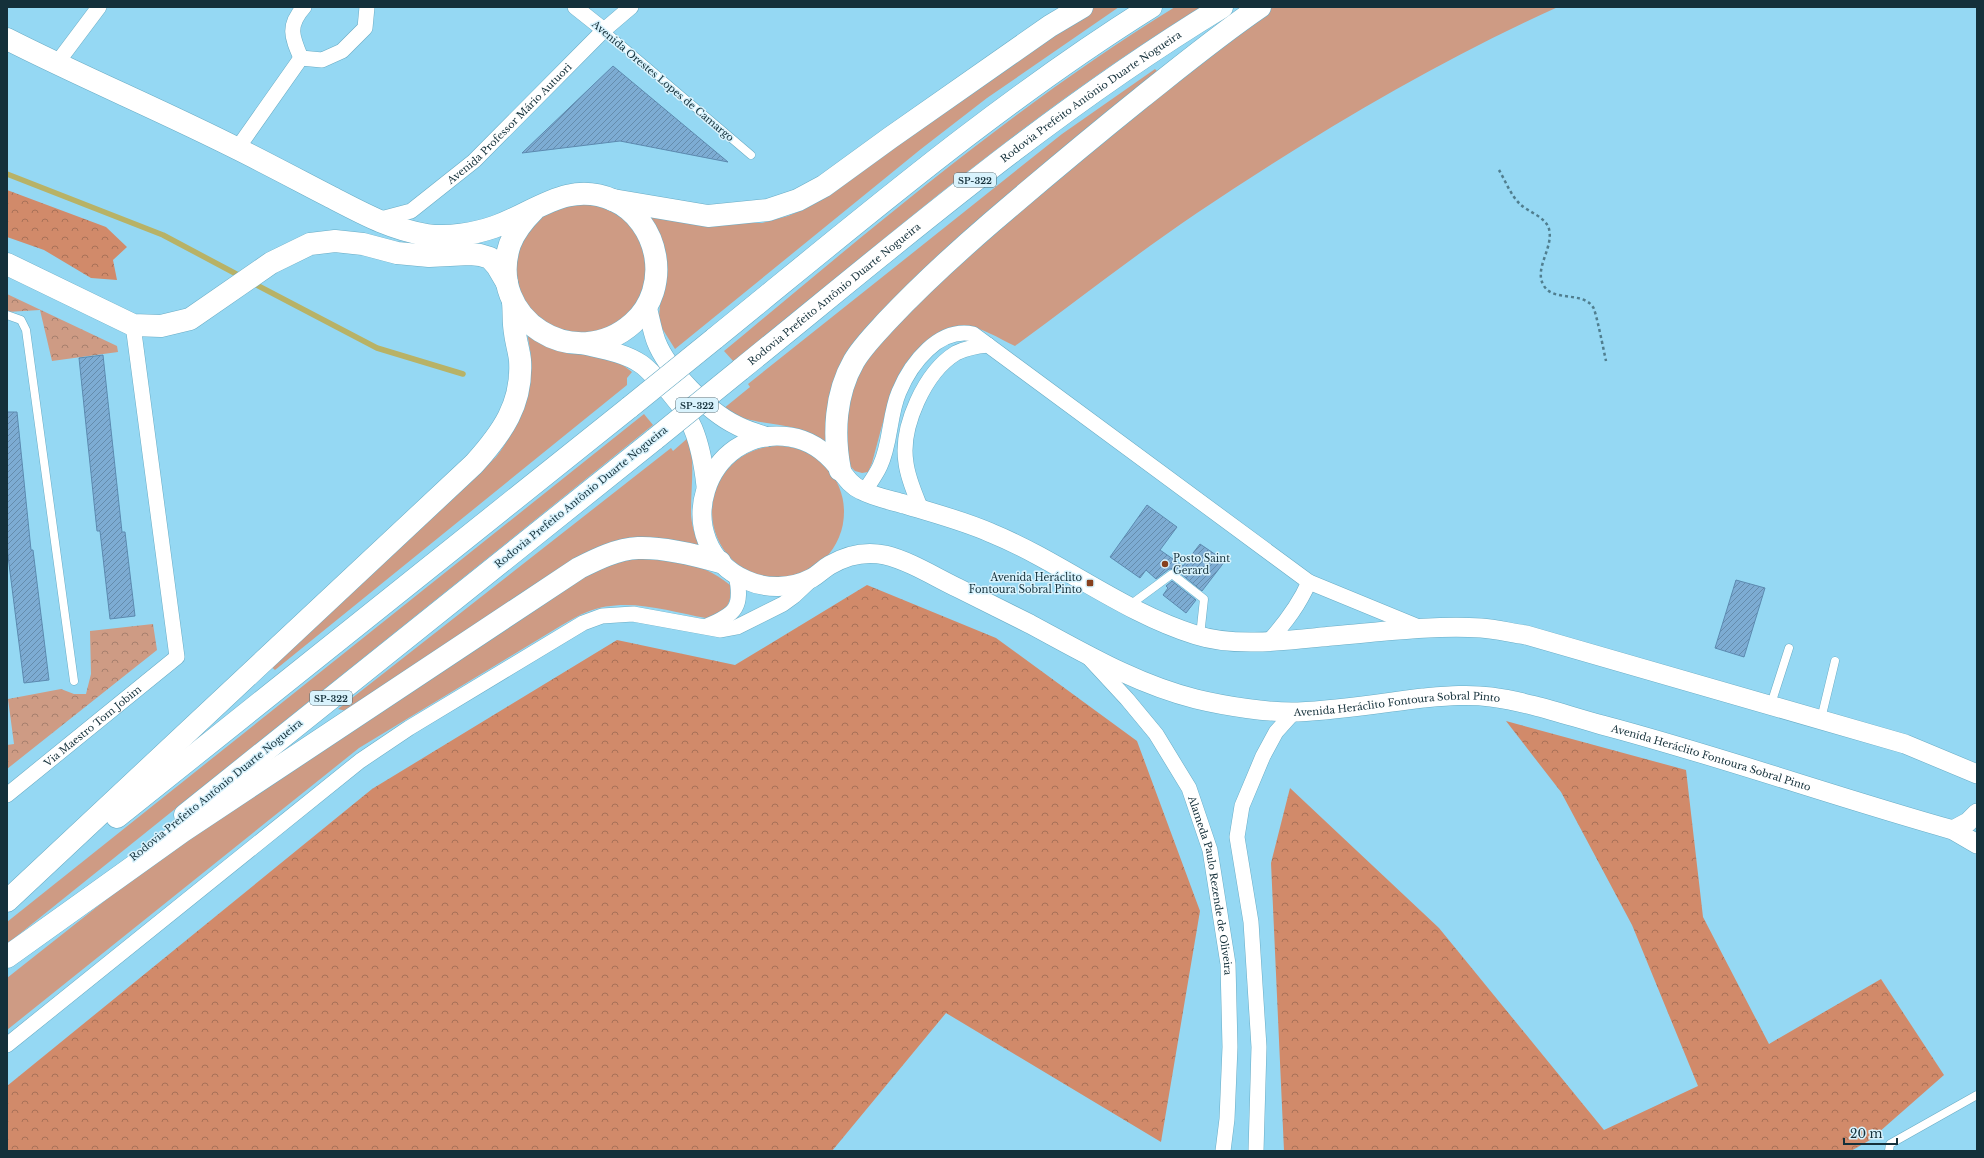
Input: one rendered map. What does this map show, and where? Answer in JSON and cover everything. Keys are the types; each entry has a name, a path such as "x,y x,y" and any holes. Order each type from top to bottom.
{"main road":[{"path":"7,39 237,149 377,220 401,230 431,235 461,234 495,227 534,210 552,199 572,194 593,194 613,200 708,216 768,210 798,200 824,186 1038,35 1082,7"},
{"path":"7,905 630,407 919,173 1066,64 1151,7"},
{"name":"Rodovia Prefeito Antônio Duarte Nogueira","path":"7,957 655,439 974,181 1100,86 1222,7"},
{"path":"842,474 835,446 835,428 844,383 854,361 879,330 902,305 957,252 1049,173 1186,62 1260,7"},
{"path":"7,264 132,325 161,326 190,319 272,263 310,244 335,240 362,244 397,254 429,256 480,255 490,258 497,266 524,319 540,332 558,341 578,344 599,342 618,335 634,322 647,306 655,286 657,266 654,245 644,226 631,211 613,200"},
{"path":"7,901 474,464 496,441 507,423 516,400 520,380 520,359 506,263 510,243 520,225 534,210"},
{"path":"7,957 183,831 579,568 617,552 638,548 696,556 728,568"}],"street":[{"path":"57,63 99,7"},
{"path":"301,58 292,35 297,15 304,7"},
{"path":"301,58 322,60 342,51 365,28 367,7"},
{"name":"Avenida Orestes Lopes de Camargo","path":"575,7 604,30"},
{"name":"Avenida Professor Mário Autuori","path":"377,220 411,211 474,161 604,30 631,7"},
{"path":"237,149 301,58"},
{"path":"647,306 657,342 664,356 687,385 719,416 737,426 767,437"},
{"name":"Via Maestro Tom Jobim","path":"7,795 177,657 132,325"},
{"path":"864,492 881,465 899,392 910,372 939,340 957,332 973,334 1309,582 1424,629"},
{"path":"578,344 619,353 641,364 670,391 687,414 697,435 703,459 706,486"},
{"path":"921,509 909,479 905,461 907,438 912,415 919,396 943,363 957,353 971,347 988,345"},
{"path":"704,627 725,619 734,612 739,601 728,568 709,545 702,526 701,506 706,486 716,468 730,453 748,442 767,437 788,437 808,443 826,454 842,474 854,486 864,492 992,533 1090,583 1127,607 1200,637 1269,641 1424,629 1479,628 1526,635 1771,704 1905,744 1977,774"},
{"name":"Avenida Heráclito Fontoura Sobral Pinto","path":"728,568 754,584 774,587 794,585 813,578 830,565 851,556 870,554 885,555 923,571 1027,623 1087,656 1164,691 1219,704 1294,712 1465,694 1499,698 1668,742 1953,830 1977,844"},
{"path":"7,1044 360,761 409,728 583,623 602,616 633,614 721,630 737,627 794,596 813,578"},
{"path":"1269,641 1290,618 1301,601 1309,582"},
{"name":"Alameda Paulo Rezende de Oliveira","path":"1087,656 1127,699 1156,734 1189,788 1210,850 1228,964 1230,1047 1227,1119 1223,1151"},
{"path":"1256,1151 1259,1047 1251,922 1237,838 1242,806 1263,756 1276,732 1294,712"},
{"path":"1953,830 1968,822 1977,813"}],"lane":[{"name":"Avenida Orestes Lopes de Camargo","path":"604,30 750,155"},
{"path":"7,315 21,320 26,330 74,681"},
{"path":"1127,607 1172,574 1204,599 1200,637"},
{"path":"1771,704 1790,648"},
{"path":"1821,720 1835,661"},
{"path":"1889,1151 1890,1144 1977,1095"}],"path":[{"path":"1500,170 1518,203 1530,213 1542,219 1549,228 1550,241 1540,274 1544,286 1554,293 1585,300 1594,308 1606,361"}],"green space":[{"path":"1093,7 1119,7 987,98 921,149 675,349 660,325 659,316 664,263 645,214 740,223 762,223 788,216 807,208 831,194 978,87"},
{"path":"1175,7 1201,7 1139,46 1020,131 904,222 734,362 724,351 888,215 1000,127 1115,45"},
{"path":"1273,7 1558,7 1465,52 1373,102 1284,156 1174,229 1015,346 982,330 968,326 952,327 934,336 916,351 903,367 899,375 887,408 872,463 868,472 862,473 855,471 850,466 844,442 845,423 856,378 866,360 886,335 939,284 1055,179"},
{"path":"1155,69 1159,73 880,314 826,443 799,429 749,420 731,414 723,409 750,387 748,384 1062,134"},
{"path":"7,190 106,227 127,247 113,260 117,280 91,278 44,250 7,237"},
{"path":"581,202 606,207 623,217 632,226 642,243 647,268 642,293 632,310 623,319 606,329 581,334 556,329 539,319 530,310 520,293 515,268 520,243 530,226 539,217 556,207"},
{"path":"7,294 117,346 118,352 52,361 40,310 7,312"},
{"path":"527,333 620,363 632,372 627,378 627,385 275,670 270,666 496,457 516,426 528,392 531,363"},
{"path":"644,414 653,425 7,944 7,922"},
{"path":"689,437 692,465 691,516 699,546 641,539 346,711 338,709 671,448 673,451"},
{"path":"784,446 803,451 815,457 825,465 833,475 839,487 843,499 843,525 839,537 833,549 825,559 815,567 803,573 791,577 772,578 753,573 741,567 731,559 723,549 717,537 713,525 712,506 717,487 723,475 731,465 741,457 753,451 765,447"},
{"path":"627,556 681,562 694,565 718,576 730,585 730,598 726,608 718,614 706,618 646,606 616,605 601,607 587,612 562,625 359,748 7,1030 7,978 169,850 597,567"},
{"path":"867,585 996,638 1137,741 1200,911 1161,1142 946,1013 832,1151 7,1151 7,1086 372,789 617,640 735,665"},
{"path":"153,624 157,650 7,769 7,745 14,744 8,699 61,689 74,694 86,694 91,674 90,631"},
{"path":"1506,721 1686,770 1703,917 1769,1044 1881,979 1944,1075 1870,1140 1851,1151 1284,1151 1271,863 1290,788 1439,928 1604,1130 1698,1086 1632,925 1561,792"}],"building":[{"path":"613,66 728,162 620,141 522,153"},
{"path":"103,355 122,532 125,532 135,616 110,619 100,531 97,531 79,358"},
{"path":"7,412 17,412 31,550 33,550 49,680 24,683 7,548"},
{"path":"1147,505 1177,527 1160,550 1183,566 1200,544 1225,561 1202,591 1175,569 1169,569 1156,579 1146,570 1140,578 1110,557"},
{"path":"1736,580 1765,588 1744,657 1715,648"},
{"path":"1172,581 1196,600 1186,613 1163,595 1168,588 1166,586"}],"waterway":[{"path":"7,174 163,235 242,277"},
{"path":"251,282 377,348 463,374"}],"place":[{"name":"Posto Saint Gerard","path":"1165,564"},
{"name":"Avenida Heráclito Fontoura Sobral Pinto","path":"1090,583"}]}
